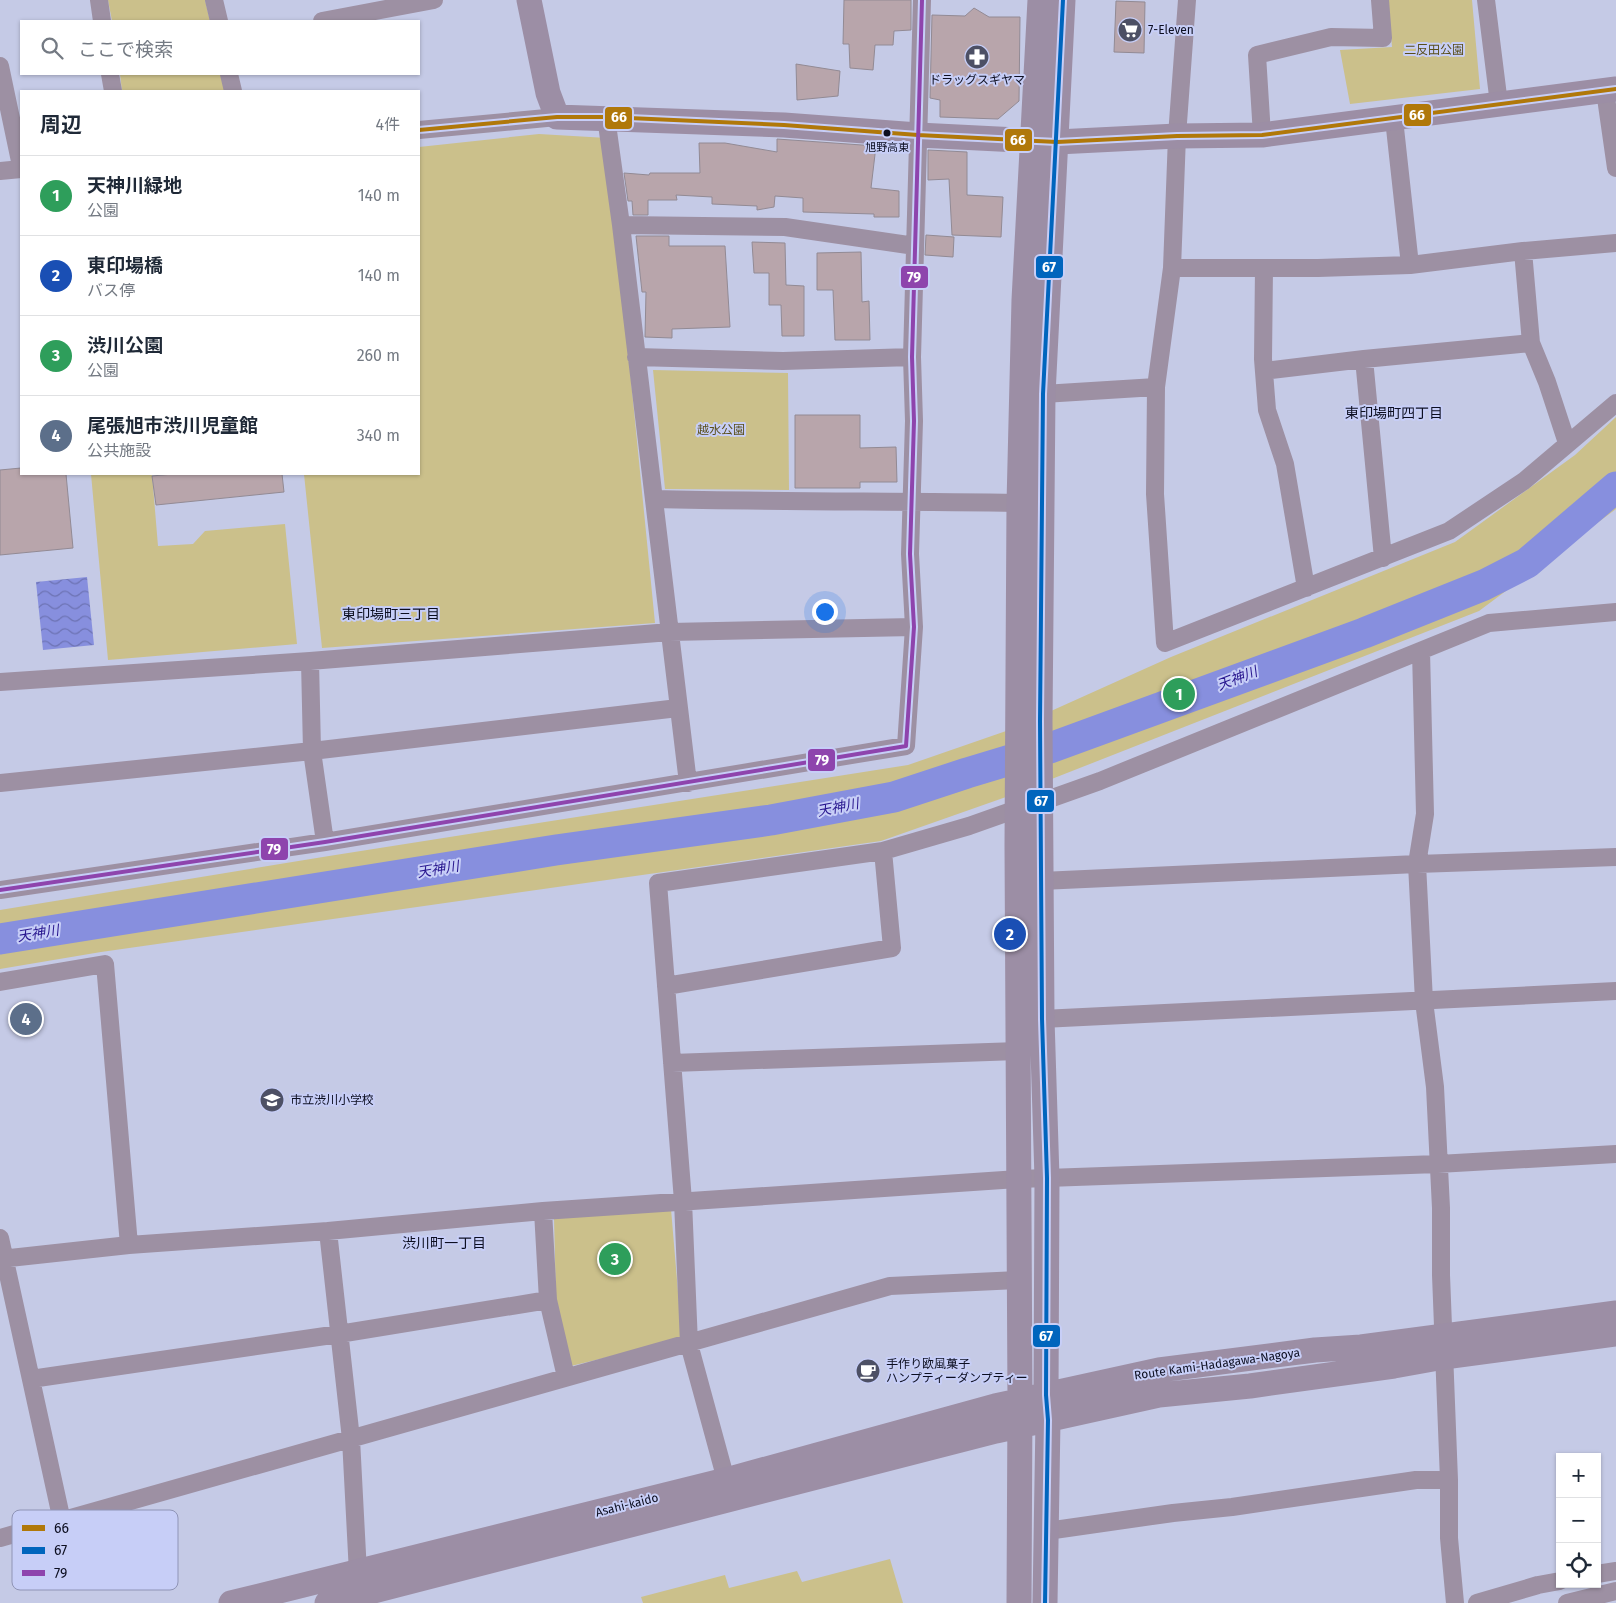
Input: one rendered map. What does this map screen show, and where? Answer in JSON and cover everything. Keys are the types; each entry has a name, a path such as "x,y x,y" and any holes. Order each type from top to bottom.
{"street":[{"path":"99,0 102,20"},
{"path":"214,0 218,20"},
{"path":"327,20 434,0"},
{"path":"529,0 548,93 557,117"},
{"path":"0,890 325,842 906,746 914,626 910,554 914,421 912,357 922,0"},
{"path":"1019,1603 1020,1401 1017,798 1029,725 1043,394 1045,142 1040,0"},
{"path":"1045,1603 1047,1531 1047,1178 1042,1019 1040,790 1029,725 1019,503 1024,300 1063,0"},
{"path":"1187,0 1177,136 1172,268 1156,388 1155,494 1165,643 1449,531 1524,481 1616,403"},
{"path":"1262,135 1257,55 1330,37 1383,38 1380,0"},
{"path":"1486,0 1499,104"},
{"path":"0,66 20,162"},
{"path":"110,75 113,90"},
{"path":"229,75 232,90"},
{"path":"420,130 557,117 606,117 784,125 1045,142 1177,136 1262,135 1611,90 1616,168"},
{"path":"606,117 621,225 688,783"},
{"path":"1394,119 1410,265"},
{"path":"0,171 20,167"},
{"path":"621,225 785,227 915,246"},
{"path":"1172,268 1410,265 1616,242"},
{"path":"1523,251 1531,342 1547,382 1567,443"},
{"path":"1264,268 1264,371 1267,410 1285,464 1306,588"},
{"path":"1264,371 1531,342"},
{"path":"636,357 783,361 912,357"},
{"path":"1364,359 1383,558"},
{"path":"1043,394 1156,388"},
{"path":"654,499 762,502 911,501 1019,503"},
{"path":"1040,790 1100,781 1489,623 1616,612"},
{"path":"0,682 310,661 670,632 914,626"},
{"path":"1422,651 1425,814 1417,864 1424,1001 1435,1087 1441,1208 1450,1538 1455,1603"},
{"path":"310,661 312,751 325,842"},
{"path":"0,783 312,751 678,708"},
{"path":"726,1480 689,1344 683,1201 658,883 883,851 970,826 1017,798"},
{"path":"666,986 892,948 883,851"},
{"path":"1040,881 1616,857"},
{"path":"0,982 105,964 129,1245"},
{"path":"1042,1019 1616,991"},
{"path":"672,1063 1018,1051"},
{"path":"2,1259 129,1245 328,1231 543,1211 1019,1179 1438,1164 1616,1154"},
{"path":"543,1211 548,1300 566,1377"},
{"path":"328,1231 351,1439 358,1573"},
{"path":"0,1238 2,1259 60,1510"},
{"path":"101,1510 890,1286 1019,1280"},
{"path":"31,1379 339,1334 548,1300"},
{"name":"Route Kami-Hadagawa-Nagoya","path":"1020,1401 1047,1408 1259,1385 1394,1366 1444,1347 1616,1313"},
{"name":"Route Kami-Hadagawa-Nagoya","path":"1444,1347 1616,1334"},
{"name":"Asahi-kaido","path":"231,1603 358,1573 726,1480 995,1406 1020,1401"},
{"name":"Asahi-kaido","path":"327,1603 1020,1426 1047,1408"},
{"path":"1047,1531 1173,1513 1232,1507 1416,1480 1449,1480"},
{"path":"1601,1573 1616,1571"},
{"path":"1477,1603 1556,1582"},
{"path":"1567,1603 1616,1591"}],"green space":[{"path":"108,0 205,0 210,20 112,20"},
{"name":"二反田公園","path":"1388,0 1472,0 1480,89 1350,104 1340,50 1392,47"},
{"path":"120,75 222,75 226,90 122,90"},
{"path":"539,134 607,138 655,623 322,648 304,475 420,475 420,147"},
{"name":"越水公園","path":"653,370 788,373 789,490 665,489"},
{"path":"1616,417 1616,509 1479,611 1006,797 881,841 101,952 0,969 0,910 908,765 1009,730 1171,657 1455,542 1575,455"},
{"path":"91,475 152,475 158,546 193,544 205,531 285,524 297,644 108,660"},
{"path":"671,1209 682,1339 571,1366 556,1299 554,1218"},
{"path":"890,1559 903,1603 643,1603 641,1597 725,1575 729,1588 797,1571 802,1582"}],"water":[{"path":"87,577 94,645 43,650 36,582"}],"building":[{"path":"844,0 911,0 911,30 894,31 893,45 875,45 873,70 850,68 849,44 843,44"},
{"name":"7-Eleven","path":"1116,1 1145,2 1144,53 1114,52"},
{"path":"974,8 989,17 1020,17 1019,101 998,119 940,117 940,100 930,98 932,15 965,16"},
{"path":"796,64 840,71 838,96 797,100"},
{"path":"777,139 876,146 871,188 899,191 899,217 874,217 874,214 803,212 803,198 775,196 774,207 757,210 757,206 712,204 712,197 676,195 677,200 648,200 648,215 633,215 632,201 628,201 624,173 649,175 650,173 700,173 699,143 725,143 777,152"},
{"path":"928,150 967,152 967,195 1003,197 1001,237 952,235 949,179 928,180"},
{"path":"926,235 954,237 953,257 925,255"},
{"path":"636,236 669,236 669,246 725,246 730,327 672,329 672,338 645,337 646,292 642,292"},
{"path":"752,242 785,243 786,285 804,286 804,336 782,336 781,305 769,305 769,273 754,273"},
{"path":"861,252 862,302 869,301 870,340 835,340 833,290 817,290 817,253"},
{"path":"795,415 860,415 860,448 896,447 897,482 860,482 860,488 795,488"},
{"path":"20,468 20,475 66,475 73,548 0,555 0,470"},
{"path":"282,475 284,492 156,505 152,476"}],"waterway":[{"name":"天神川","path":"0,939 556,850 771,820 894,797 1050,748 1364,633 1484,585 1527,563 1616,487"}],"transit line":[{"name":"79","path":"0,890 325,842 906,746 914,627 910,554 914,421 912,357 922,0"},
{"name":"67","path":"1045,1603 1048,1420 1046,1395 1047,1178 1042,1019 1040,721 1043,394 1063,0"},
{"name":"66","path":"420,130 557,117 606,117 784,125 918,135 1057,142 1177,136 1262,135 1616,89"}],"place":[{"name":"7-Eleven","path":"1130,30"},
{"name":"ドラッグスギヤマ","path":"977,57"},
{"name":"旭野高東","path":"887,133"},
{"name":"天神川緑地","path":"1179,694"},
{"name":"東印場橋","path":"1010,934"},
{"name":"尾張旭市渋川児童館","path":"26,1019"},
{"name":"市立渋川小学校","path":"272,1100"},
{"name":"渋川公園","path":"615,1259"},
{"name":"手作り欧風菓子 ハンプティーダンプティー","path":"868,1371"}],"district":[{"name":"東印場町四丁目","path":"1394,413"},
{"name":"東印場町三丁目","path":"391,614"},
{"name":"渋川町一丁目","path":"444,1243"}]}
